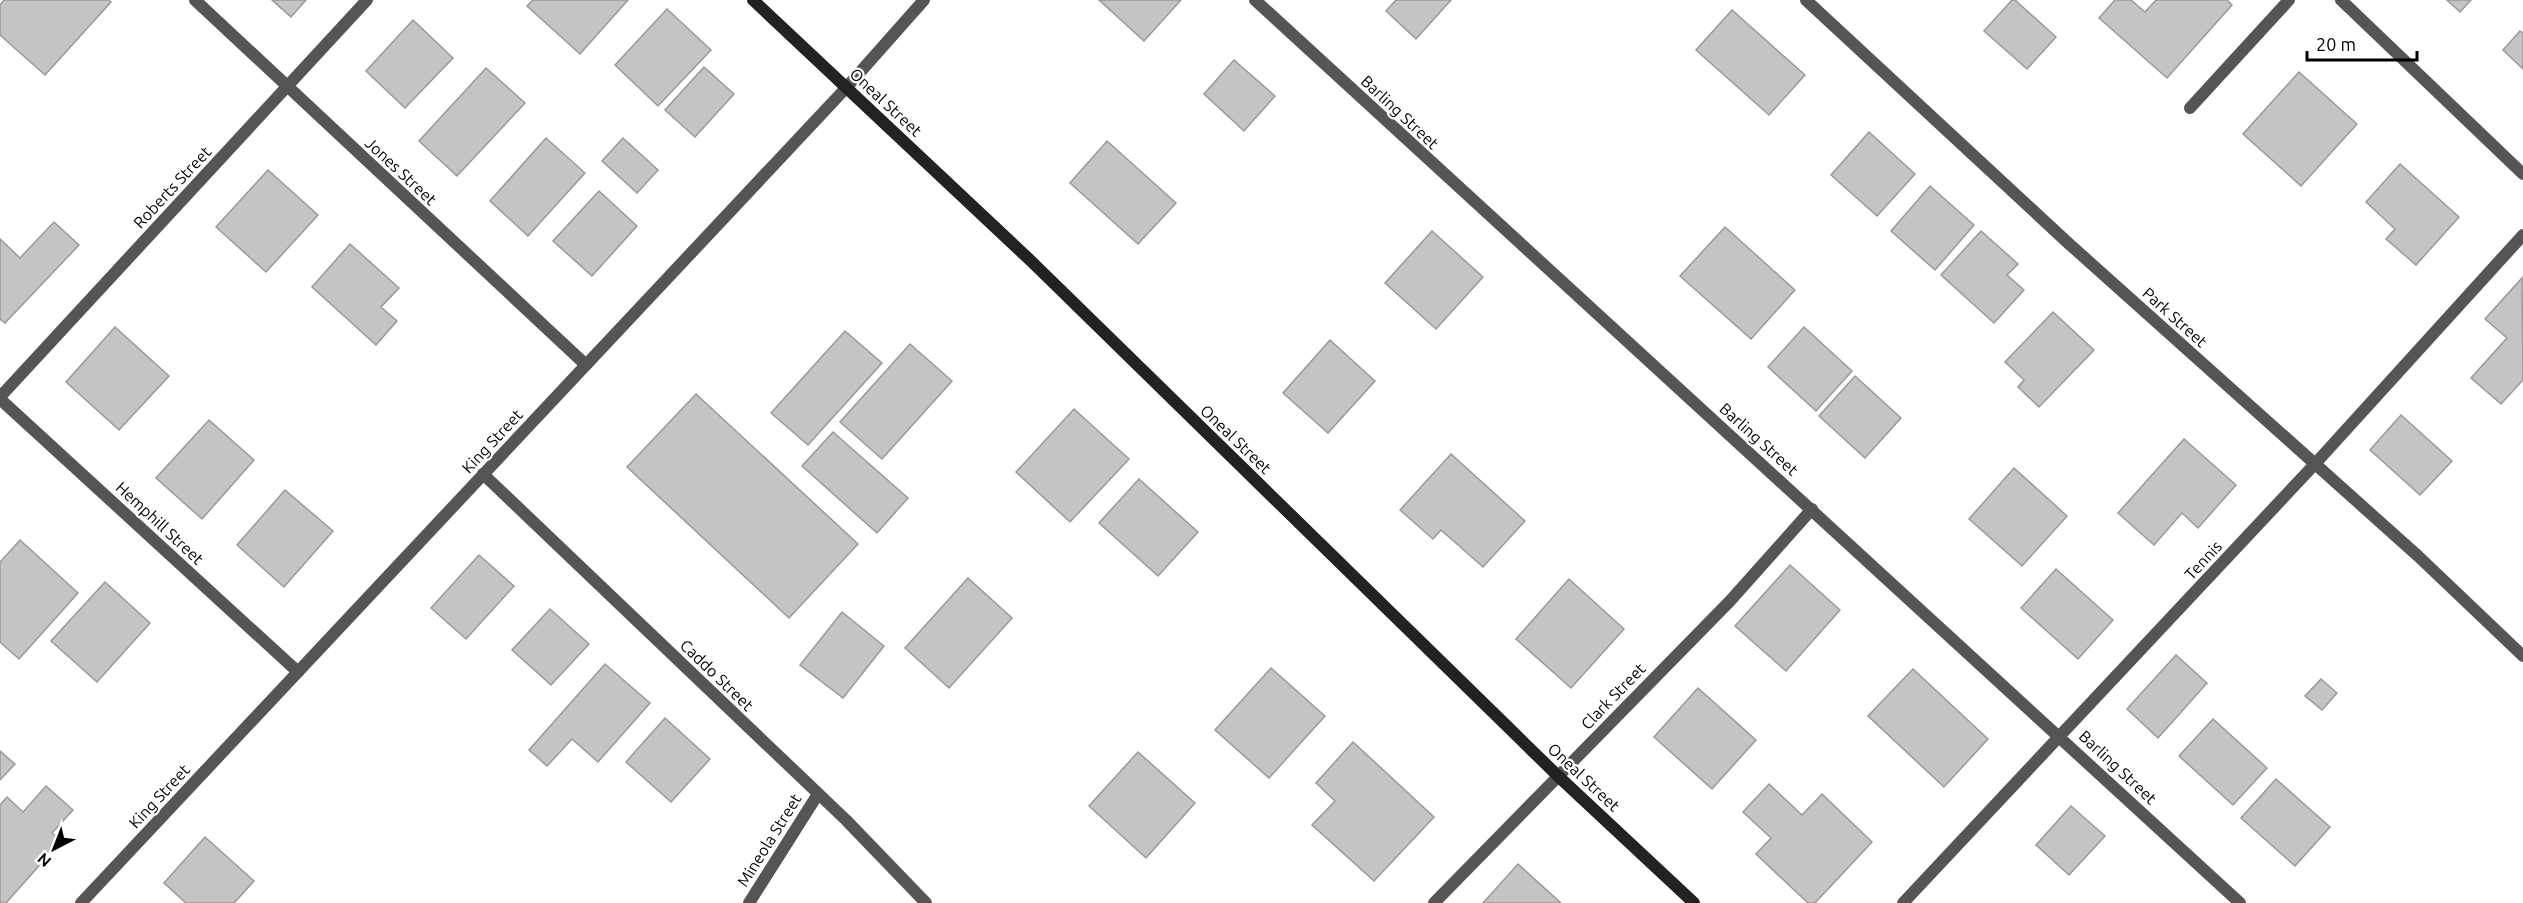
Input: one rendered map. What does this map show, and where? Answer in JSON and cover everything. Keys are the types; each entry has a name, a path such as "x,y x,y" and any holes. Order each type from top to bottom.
{"street":[{"name":"Jones Street","path":"195,0 586,365"},
{"name":"Roberts Street","path":"0,398 367,0"},
{"name":"Oneal Street","path":"753,0 1031,261 1558,776 1694,903"},
{"name":"King Street","path":"81,903 846,88 924,0"},
{"name":"Barling Street","path":"1255,0 1418,152 1812,509 2240,903"},
{"name":"Park Street","path":"1806,0 2067,242 2418,556 2523,656"},
{"path":"2190,108 2289,0"},
{"path":"2341,0 2523,174"},
{"name":"Tennis","path":"1903,903 2314,465 2523,235"},
{"name":"Hemphill Street","path":"0,398 298,672"},
{"name":"Caddo Street","path":"483,474 818,794 886,860 926,903"},
{"name":"Clark Street","path":"1434,903 1730,601 1812,509"},
{"name":"Mineola Street","path":"749,903 818,794"}],"building":[{"path":"4,0 109,0 111,2 45,75 0,35 0,5"},
{"path":"272,0 306,0 291,17"},
{"path":"533,0 628,0 580,54 527,6"},
{"path":"1099,0 1181,0 1144,41"},
{"path":"1396,0 1451,0 1416,39 1386,11"},
{"path":"2012,0 2015,0 2056,37 2027,69 1984,31"},
{"path":"2115,0 2131,0 2145,12 2156,0 2227,0 2232,5 2167,78 2099,18"},
{"path":"2447,0 2471,0 2460,12"},
{"path":"667,9 711,50 658,106 615,65"},
{"path":"1732,10 1805,75 1769,115 1696,50"},
{"path":"413,20 453,58 405,108 366,71"},
{"path":"2520,31 2523,33 2523,69 2503,50"},
{"path":"1234,60 1275,96 1244,131 1204,94"},
{"path":"704,67 734,94 695,137 665,110"},
{"path":"486,68 525,103 457,176 419,141"},
{"path":"2299,72 2357,124 2301,186 2243,134"},
{"path":"1869,132 1915,174 1877,216 1831,175"},
{"path":"546,138 585,173 528,236 490,201"},
{"path":"623,138 658,170 637,193 602,161"},
{"path":"1107,141 1176,203 1138,244 1070,183"},
{"path":"2400,164 2459,217 2416,265 2386,239 2395,229 2366,202"},
{"path":"268,170 318,215 266,272 216,227"},
{"path":"1930,186 1974,225 1935,270 1891,231"},
{"path":"599,191 637,226 592,276 553,241"},
{"path":"54,222 79,245 5,323 0,319 0,239 20,258"},
{"path":"1725,227 1795,290 1751,339 1680,276"},
{"path":"1432,231 1483,277 1436,329 1385,283"},
{"path":"1981,231 2018,264 2007,275 2024,290 1994,323 1941,275"},
{"path":"350,244 399,288 381,307 397,321 376,345 312,287"},
{"path":"2522,278 2523,380 2501,404 2471,378 2507,338 2485,319"},
{"path":"2053,312 2094,350 2039,407 2018,387 2024,380 2005,362"},
{"path":"115,327 169,376 119,430 66,382"},
{"path":"1804,327 1852,371 1816,411 1768,367"},
{"path":"845,331 882,363 808,445 771,413"},
{"path":"1330,340 1375,381 1328,433 1283,393"},
{"path":"910,344 952,381 882,459 840,422"},
{"path":"1855,376 1901,418 1865,458 1819,416"},
{"path":"696,394 858,544 789,618 627,467"},
{"path":"1074,409 1129,459 1070,522 1016,472"},
{"path":"2401,415 2452,461 2420,495 2370,450"},
{"path":"209,420 254,460 202,519 156,478"},
{"path":"833,432 908,498 877,533 802,466"},
{"path":"2184,439 2236,485 2198,528 2182,513 2154,545 2118,513"},
{"path":"1451,454 1525,521 1483,567 1441,530 1433,539 1400,510"},
{"path":"2014,468 2067,516 2022,566 1969,519"},
{"path":"1139,479 1198,532 1158,576 1099,523"},
{"path":"285,490 333,531 284,587 237,545"},
{"path":"20,540 78,593 19,659 0,642 0,562"},
{"path":"479,555 514,586 466,639 431,608"},
{"path":"1790,565 1840,610 1786,671 1735,626"},
{"path":"2056,569 2113,620 2078,659 2021,608"},
{"path":"968,578 1012,618 949,688 905,648"},
{"path":"1569,579 1624,629 1571,688 1516,639"},
{"path":"105,582 150,623 97,682 51,641"},
{"path":"550,609 589,644 551,685 512,650"},
{"path":"842,612 884,646 843,698 800,665"},
{"path":"2176,655 2207,683 2158,738 2127,709"},
{"path":"605,664 650,703 598,762 572,739 547,766 529,750"},
{"path":"1271,668 1325,716 1269,778 1215,730"},
{"path":"1913,669 1988,739 1944,787 1868,716"},
{"path":"2321,679 2337,693 2322,710 2305,696"},
{"path":"1698,688 1756,740 1712,789 1654,737"},
{"path":"665,718 710,759 671,802 626,762"},
{"path":"2213,719 2267,768 2233,805 2179,756"},
{"path":"1353,742 1434,817 1374,881 1312,825 1335,801 1316,783"},
{"path":"0,751 15,764 0,780"},
{"path":"1138,752 1195,803 1146,858 1089,806"},
{"path":"2276,779 2330,827 2295,866 2241,818"},
{"path":"1769,784 1802,815 1822,794 1872,842 1815,903 1808,903 1756,854 1771,838 1743,812"},
{"path":"46,786 73,810 52,833 61,841 6,903 0,903 0,805 7,797 23,812"},
{"path":"2071,806 2105,836 2069,875 2036,845"},
{"path":"205,837 254,881 234,903 186,903 164,883"},
{"path":"1518,864 1561,903 1483,903"}]}
